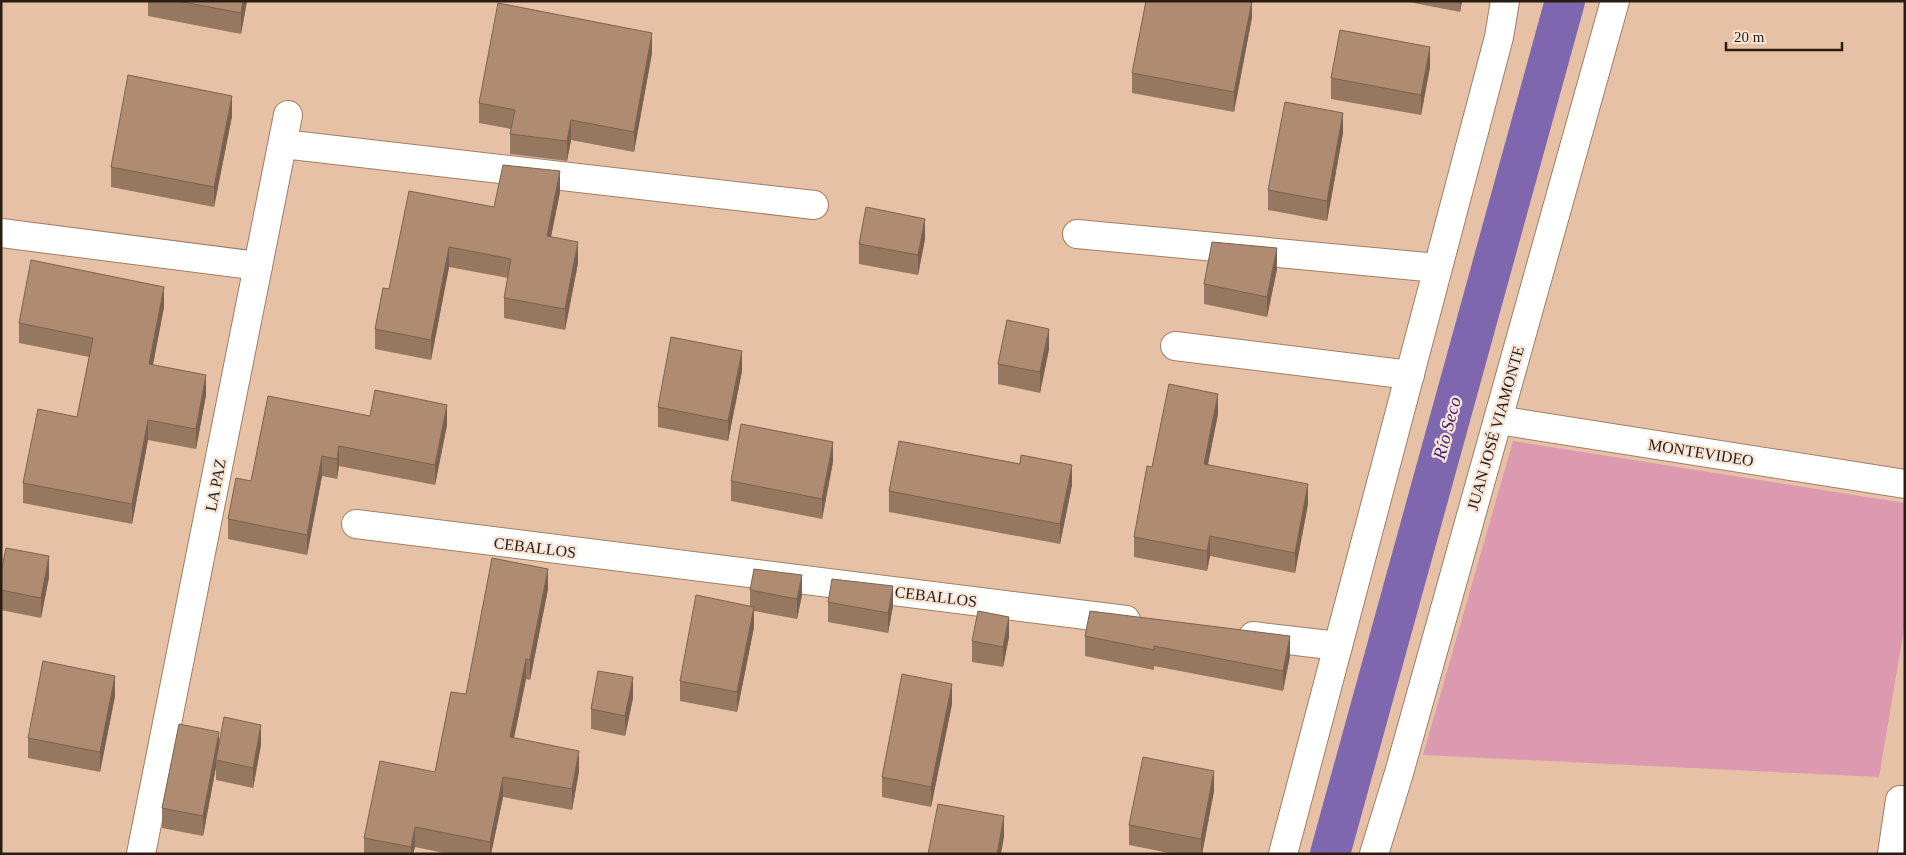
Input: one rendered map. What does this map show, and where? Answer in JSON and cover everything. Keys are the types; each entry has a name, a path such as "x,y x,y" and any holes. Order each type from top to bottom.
{"street":[{"path":"1283,854 1499,37 1505,1"},
{"name":"JUAN JOSÉ VIAMONTE","path":"1374,854 1402,764 1615,1"},
{"name":"LA PAZ","path":"141,854 288,115"},
{"path":"282,144 814,205"},
{"path":"1,233 258,266"},
{"path":"1077,234 1437,268"},
{"path":"1175,346 1410,374"},
{"name":"MONTEVIDEO","path":"1498,420 1905,484"},
{"name":"CEBALLOS","path":"356,524 1150,623"},
{"path":"1229,632 1338,646"},
{"path":"1892,854 1902,800"}],"shaded area":[{"path":"1513,441 1905,503 1905,623 1879,777 1423,755"}],"building":[{"path":"178,1 243,1 241,13"},
{"path":"1146,1 1252,1 1234,92 1132,73"},
{"path":"498,3 652,33 634,132 571,120 567,141 510,134 515,110 479,103"},
{"path":"1340,30 1430,47 1421,95 1331,78"},
{"path":"128,75 232,96 214,187 111,167"},
{"path":"1285,102 1343,113 1327,201 1268,190"},
{"path":"503,165 560,171 547,236 578,242 565,309 504,298 511,259 449,247 431,340 375,329 383,288 389,289 409,191 494,207"},
{"path":"866,207 925,219 918,255 859,244"},
{"path":"1212,242 1277,248 1267,297 1204,284"},
{"path":"31,260 164,287 149,364 206,375 196,429 148,420 132,504 23,483 38,409 77,417 93,338 19,323"},
{"path":"1007,320 1049,329 1040,372 998,364"},
{"path":"671,337 742,351 728,421 658,407"},
{"path":"1169,384 1218,394 1204,464 1308,484 1295,553 1210,536 1207,551 1134,537 1147,466 1152,467"},
{"path":"375,390 447,405 435,465 339,446 337,459 322,456 307,535 228,519 236,478 251,481 268,396 370,416"},
{"path":"741,424 833,442 822,499 731,481"},
{"path":"899,441 1020,464 1021,455 1072,465 1060,524 889,491"},
{"path":"6,548 49,556 41,598 1,590 1,572"},
{"path":"492,558 548,569 530,660 526,659 510,737 579,751 572,789 503,777 490,842 415,827 411,847 364,838 380,761 435,772 451,692 466,694"},
{"path":"754,569 802,575 797,599 750,590"},
{"path":"832,579 893,586 888,613 828,602"},
{"path":"696,595 754,607 737,692 680,681"},
{"path":"978,611 1009,617 1003,647 972,641"},
{"path":"1090,611 1290,636 1283,671 1154,646 1154,650 1085,636"},
{"path":"43,661 115,676 100,752 28,738"},
{"path":"598,671 633,677 625,716 591,709"},
{"path":"902,674 952,684 931,787 882,777"},
{"path":"224,717 261,725 253,768 216,760"},
{"path":"179,724 219,732 203,816 162,808"},
{"path":"1143,757 1214,771 1201,839 1129,825"},
{"path":"938,804 1004,816 997,854 928,854"}],"waterway":[{"name":"Río Seco","path":"1330,854 1565,1"}]}
